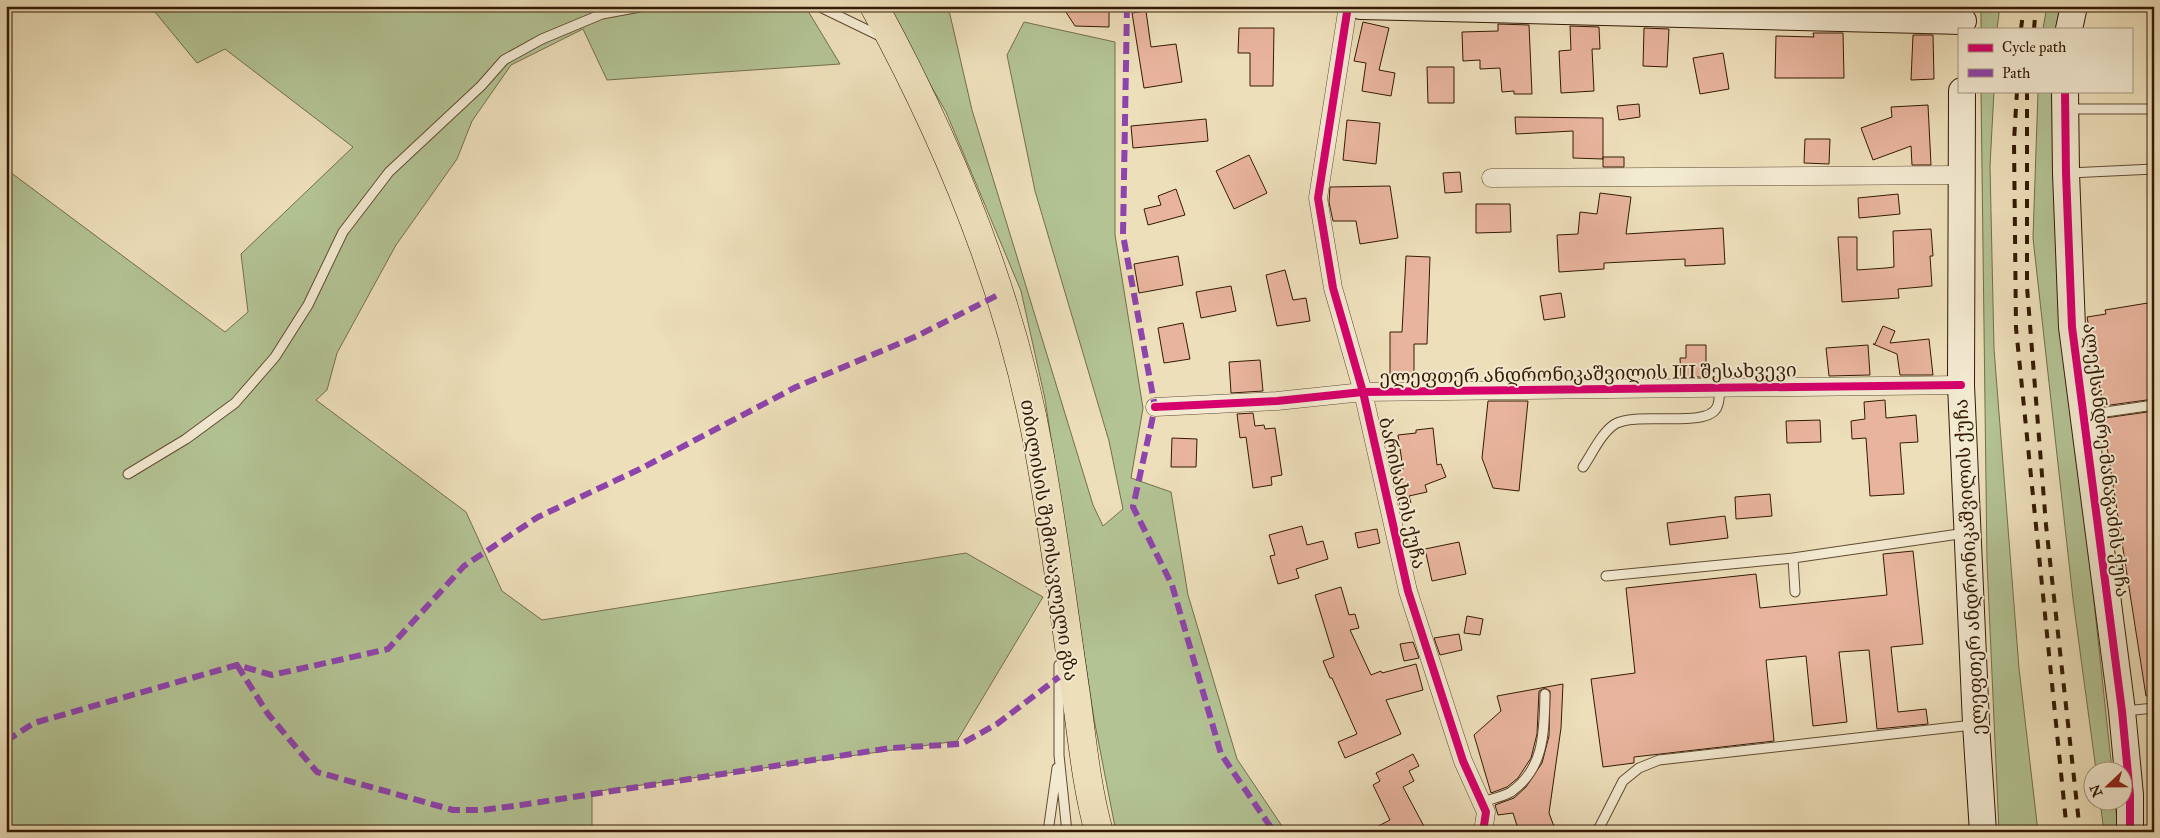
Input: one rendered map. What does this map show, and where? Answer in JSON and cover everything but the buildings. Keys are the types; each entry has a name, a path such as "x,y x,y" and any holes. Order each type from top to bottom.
{"highway":[{"name":"თბილისის შემოსავლელი გზა","path":"874,6 934,125 978,230 1014,342 1039,449 1056,552 1081,730 1099,832"}],"street":[{"name":"ბარისახოს ქუჩა","path":"1348,6 1318,198 1333,288 1363,392 1408,591 1463,761 1486,812 1482,832"},
{"path":"1361,6 1964,19"},
{"path":"2069,28 2074,6"},
{"name":"ელეფთერ ანდრონიკაშვილის ქუჩა","path":"1962,92 1961,385 1966,534 1983,832"},
{"name":"ალექსანდრე მანაგაძის ქუჩა","path":"2065,100 2072,327 2122,712 2130,795 2130,832"},
{"path":"1491,178 1961,175"},
{"name":"ელეფთერ ანდრონიკაშვილის III შესახვევი","path":"1155,407 1276,401 1363,392 1961,385"}],"lane":[{"path":"128,474 186,439 235,403 275,356 308,305 343,232 389,172 481,86 504,60 542,39 602,14 645,6"},
{"path":"818,6 894,43"},
{"path":"2065,100 2154,109"},
{"path":"2066,173 2154,169"},
{"path":"1583,468 1603,436 1614,425 1630,420 1696,418 1710,415 1717,407 1720,388"},
{"path":"2084,414 2154,405"},
{"path":"1606,576 1793,558 1966,534"},
{"path":"1056,552 1058,638"},
{"path":"1793,558 1795,592"},
{"path":"1059,658 1059,755 1067,832"},
{"path":"1482,802 1510,792 1535,768 1544,736 1545,694"},
{"path":"2122,712 2154,708"},
{"path":"1598,832 1623,781 1639,768 1659,760 1976,724"},
{"path":"1048,832 1059,755"}],"green space":[{"path":"150,6 805,6 840,64 607,80 583,29 511,65 472,121 457,159 396,245 337,353 327,390 316,400 466,512 502,591 542,620 966,553 1043,597 957,741 592,792 592,832 6,832 6,169 225,332 248,312 241,254 353,147 225,49 197,63"},
{"path":"885,6 948,6 972,110 1093,505 1103,526 1123,509 1109,441 1035,191 1007,55 1024,22 1115,42 1115,235 1143,408 1131,478 1171,492 1188,595 1237,759 1286,832 1116,832 1094,719 1045,399 1021,291 946,112"},
{"path":"1981,6 2000,6 1997,28 1981,28"},
{"path":"2047,6 2067,6 2062,28 2043,28"},
{"path":"1981,92 1994,92 1990,166 1994,349 2019,668 2038,832 1999,832 1987,562"},
{"path":"2038,92 2060,92 2088,546 2111,760 2095,760 2073,599 2033,238"},
{"path":"2101,810 2116,810 2118,832 2104,832"}],"railway":[{"path":"2021,28 2024,6"},
{"path":"2034,28 2036,6"},
{"path":"2017,92 2014,141 2016,328 2067,832"},
{"path":"2027,92 2027,287 2046,525 2080,832"}],"marked path":[{"path":"1127,6 1123,235 1155,407 1133,507 1172,585 1221,754 1274,832"},
{"path":"6,741 34,723 237,665 272,675 388,649 464,566 538,517 640,469 796,387 917,336 1000,294"},
{"path":"237,665 268,714 317,772 453,810 483,810 521,805 891,748 961,744 997,724 1059,677"}],"cycle path":[{"path":"1348,6 1318,198 1333,288 1363,392 1408,591 1463,761 1486,812 1483,832"},
{"path":"2065,92 2072,327 2122,711 2130,795 2130,832"},
{"path":"1155,407 1277,401 1363,392 1961,385"}]}
